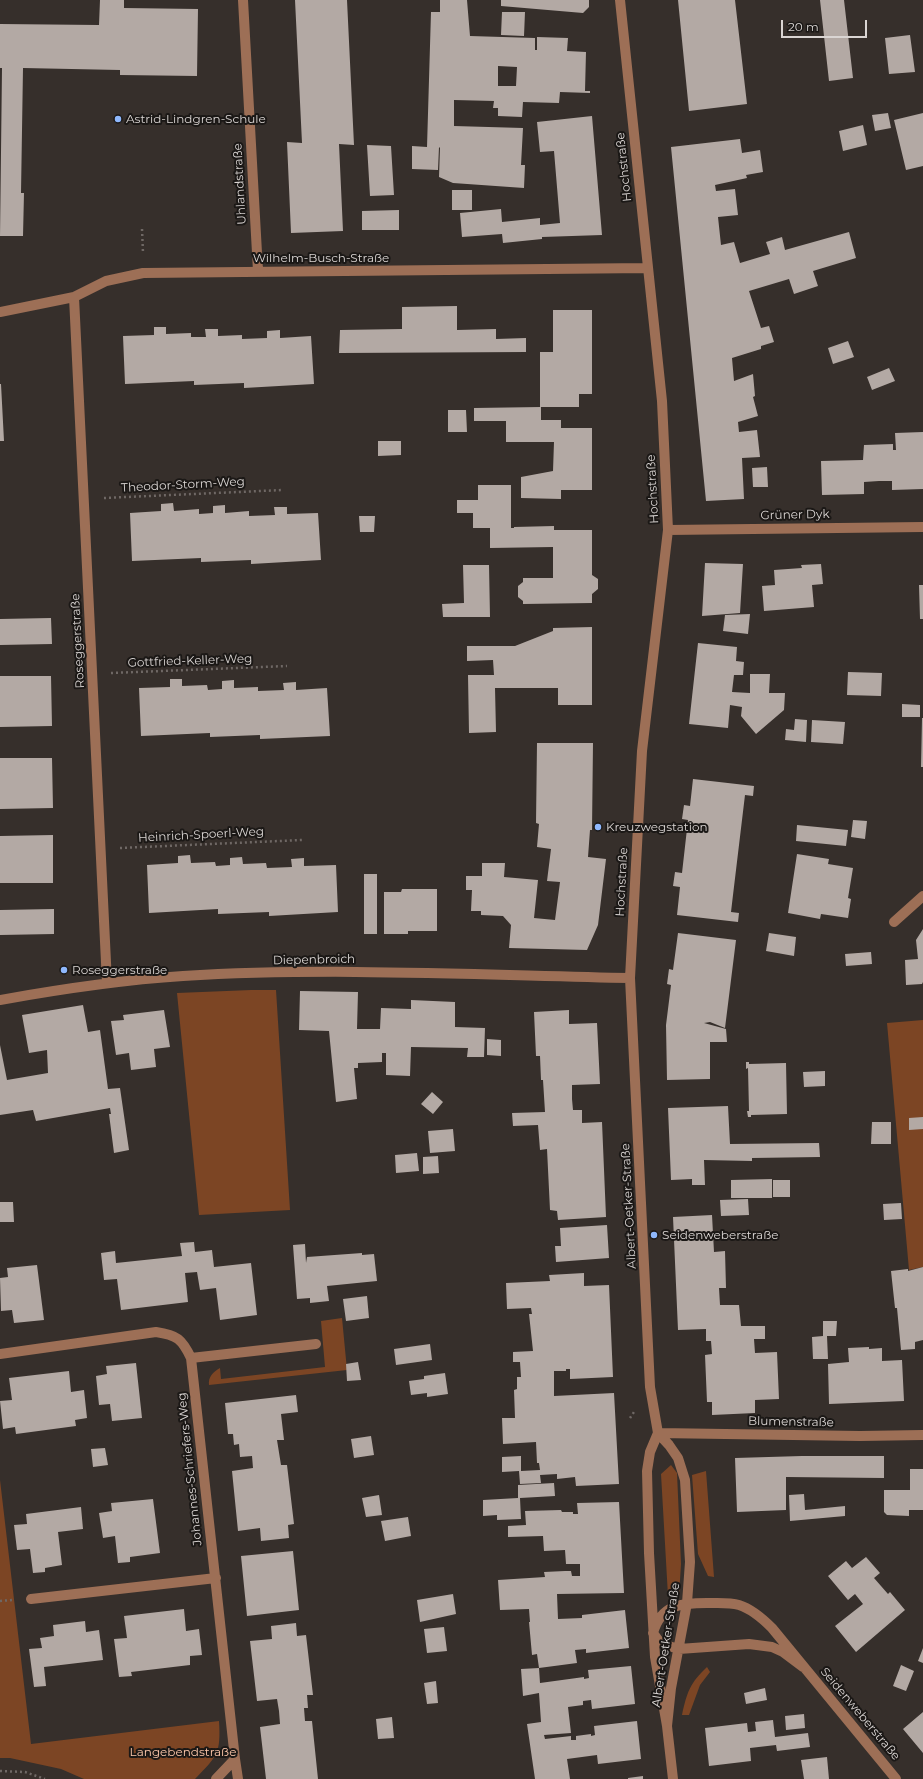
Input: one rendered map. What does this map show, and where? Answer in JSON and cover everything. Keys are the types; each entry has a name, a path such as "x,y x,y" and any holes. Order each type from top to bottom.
{"street":[{"name":"Uhlandstraße","path":"243,0 258,271"},
{"name":"Hochstraße","path":"620,0 662,401 668,530 642,751 630,978"},
{"name":"Wilhelm-Busch-Straße","path":"0,312 74,297 106,281 143,273 648,268"},
{"name":"Roseggerstraße","path":"74,297 107,983"},
{"name":"Grüner Dyk","path":"668,530 923,527"},
{"path":"894,922 923,896"},
{"name":"Diepenbroich","path":"0,1000 107,983 183,976 378,973 630,978"},
{"name":"Albert-Oetker-Straße","path":"630,978 650,1387 658,1433 678,1458 685,1480 690,1562 688,1603 670,1694 667,1726"},
{"name":"Johannes-Schriefers-Weg","path":"0,1354 156,1332 170,1334 184,1343 191,1358 238,1779"},
{"path":"191,1358 316,1344"},
{"name":"Albert-Oetker-Straße","path":"658,1433 650,1452 647,1471 653,1633 656,1669 667,1726 673,1779"},
{"name":"Blumenstraße","path":"658,1433 860,1436 923,1435"},
{"path":"31,1599 216,1578"},
{"name":"Seidenweberstraße","path":"803,1666 782,1652 766,1646 738,1644 679,1648 665,1645 658,1640 653,1633 660,1617 674,1606 688,1603 731,1604 753,1612 772,1628 896,1779"},
{"path":"216,1779 235,1760"}],"path":[{"name":"Theodor-Storm-Weg","path":"83,499 283,490"},
{"name":"Gottfried-Keller-Weg","path":"93,674 287,666"},
{"name":"Heinrich-Spoerl-Weg","path":"100,848 302,840"},
{"path":"0,1771 25,1772 45,1779"}],"green space":[{"path":"276,990 290,1210 199,1215 177,993"},
{"path":"923,1020 923,1267 909,1270 887,1023"},
{"path":"342,1318 347,1370 209,1385 209,1380 212,1375 220,1368 221,1379 325,1367 321,1321"},
{"path":"671,1465 677,1473 681,1564 679,1596 668,1596 661,1474"},
{"path":"706,1471 714,1577 708,1576 698,1554 692,1475"},
{"name":"Langebendstraße","path":"0,1480 31,1744 219,1721 219,1741 216,1754 195,1779 84,1779 61,1769 10,1758 0,1758"},
{"path":"707,1667 710,1672 700,1685 689,1715 682,1715 690,1688"}],"building":[{"path":"100,0 124,0 124,8 198,9 197,76 120,75 120,70 23,68 21,193 24,193 23,236 0,236 2,68 0,68 0,24 99,25"},
{"path":"295,0 347,0 354,145 339,144 343,231 291,233 287,142 302,143"},
{"path":"440,0 467,0 470,36 535,38 535,50 537,50 537,37 568,38 567,51 586,52 585,91 590,91 590,93 560,92 559,103 523,102 522,117 498,116 498,108 493,108 494,101 454,100 454,126 523,128 521,165 525,165 524,188 453,183 439,177 439,147 438,170 412,169 412,146 427,147 431,12 440,12","holes":["498,66 517,67 516,86 498,86"]},
{"path":"501,0 589,0 589,7 583,13 501,6"},
{"path":"678,0 735,0 747,104 689,111"},
{"path":"820,0 844,0 853,78 829,81"},
{"path":"502,12 525,12 524,36 501,35"},
{"path":"910,35 915,72 889,74 885,38"},
{"path":"888,113 891,128 875,131 872,115"},
{"path":"923,113 923,166 906,170 894,120"},
{"path":"592,116 602,235 542,237 542,239 503,243 502,234 462,237 460,213 501,209 502,222 540,218 540,225 560,223 554,151 540,152 537,122"},
{"path":"863,125 867,145 843,151 839,131"},
{"path":"740,139 742,153 760,150 763,172 746,175 747,178 715,185 716,191 735,189 738,215 718,217 721,245 734,242 740,263 770,254 766,242 782,237 785,250 849,232 856,258 813,271 818,286 794,294 789,279 749,291 761,328 769,326 774,342 761,346 761,349 732,358 734,381 753,374 755,396 753,397 758,416 738,422 739,432 757,430 760,457 742,458 744,499 706,501 671,147"},
{"path":"367,145 391,146 394,195 370,196"},
{"path":"452,190 472,190 472,210 452,210"},
{"path":"399,210 399,230 362,230 362,211"},
{"path":"457,306 457,330 496,329 496,339 526,338 526,352 339,353 340,330 402,329 402,307"},
{"path":"553,310 592,310 592,394 579,394 579,407 540,407 540,352 553,352"},
{"path":"154,327 166,327 166,334 191,333 191,337 206,337 205,329 218,329 218,336 242,335 242,339 267,338 267,331 280,330 280,338 311,336 314,384 244,388 244,383 194,385 194,381 125,384 123,336 154,335"},
{"path":"848,341 854,357 833,364 828,348"},
{"path":"889,368 895,381 872,390 867,377"},
{"path":"1,384 4,441 0,441"},
{"path":"541,407 541,420 561,420 561,428 592,428 592,490 561,490 561,499 521,498 521,477 553,471 554,442 506,442 506,421 474,421 474,408"},
{"path":"448,410 466,410 467,432 448,432"},
{"path":"923,432 923,489 892,490 892,481 879,481 864,482 864,494 822,495 821,461 863,460 864,445 893,444 893,450 896,450 895,433"},
{"path":"378,441 401,441 401,455 378,456"},
{"path":"767,467 768,487 753,487 752,468"},
{"path":"478,485 511,485 511,528 554,526 554,530 592,530 592,575 598,579 598,589 592,594 592,603 523,604 523,601 518,597 518,586 523,582 523,578 553,578 553,547 490,548 490,528 473,528 473,513 457,513 457,500 478,500"},
{"path":"173,503 174,511 199,509 199,514 213,513 213,506 225,505 225,513 249,511 249,516 275,515 274,507 287,507 287,514 318,513 321,560 251,564 251,560 201,562 201,558 132,561 130,513 161,511 161,504"},
{"path":"359,516 375,516 374,532 360,532"},
{"path":"705,563 743,564 740,613 702,616"},
{"path":"821,564 823,584 812,585 814,607 764,611 762,586 775,585 774,570 802,568 801,565"},
{"path":"463,565 489,565 490,617 443,617 442,604 464,603"},
{"path":"919,585 923,585 923,619 920,619"},
{"path":"750,614 748,634 723,631 725,615"},
{"path":"51,618 52,644 0,645 0,619"},
{"path":"592,627 592,705 558,705 558,688 495,688 496,732 469,733 468,675 494,675 493,660 467,661 467,646 515,646 553,631 553,628"},
{"path":"698,643 737,647 736,661 744,662 743,675 734,675 732,692 750,693 750,674 770,674 769,693 785,693 784,710 756,734 741,716 742,707 730,705 728,728 689,724"},
{"path":"848,672 882,673 881,696 847,695"},
{"path":"0,676 51,676 52,726 0,727"},
{"path":"170,679 182,679 182,686 207,685 208,690 222,689 222,681 234,680 234,688 258,687 258,691 284,690 283,683 296,682 296,690 327,688 330,736 260,739 260,735 210,737 210,733 141,736 139,688 170,687"},
{"path":"902,704 920,705 920,717 902,717"},
{"path":"922,718 923,767 921,767"},
{"path":"795,719 807,720 806,742 785,740 786,729 794,730"},
{"path":"812,720 845,722 843,744 811,742"},
{"path":"537,743 593,743 592,830 590,830 588,857 606,859 598,925 587,950 509,948 511,925 503,916 481,915 481,911 471,911 472,890 466,890 466,876 482,876 482,863 505,863 504,877 538,880 534,918 555,920 560,882 547,881 551,849 537,847 539,824 536,823"},
{"path":"0,758 52,758 53,808 0,809"},
{"path":"693,779 754,786 753,796 745,795 731,912 739,913 738,922 677,915 680,887 673,886 675,872 682,873 688,820 682,819 684,805 690,806"},
{"path":"853,820 867,821 865,839 851,837"},
{"path":"797,825 848,830 846,846 796,841"},
{"path":"53,835 53,883 0,883 0,836"},
{"path":"797,854 829,859 828,864 853,868 848,898 851,899 848,918 821,914 820,919 788,913"},
{"path":"190,855 191,863 215,862 216,866 230,865 230,858 242,857 243,864 266,863 267,868 292,867 291,859 304,858 304,866 336,865 338,912 269,916 269,912 218,914 218,909 149,913 147,865 178,863 178,856"},
{"path":"364,874 377,874 377,934 364,934"},
{"path":"402,889 437,889 437,931 408,931 408,934 384,934 384,892 401,892"},
{"path":"54,909 54,934 0,935 0,910"},
{"path":"923,929 923,982 922,984 906,985 905,960 918,959 916,940"},
{"path":"678,933 736,940 725,1028 710,1022 704,1023 726,1029 727,1042 710,1042 710,1079 667,1080 666,1025 671,985 667,984 669,969 673,970"},
{"path":"769,933 796,937 794,956 766,951"},
{"path":"871,952 872,964 846,966 845,954"},
{"path":"300,991 358,992 357,1029 380,1029 381,1008 411,1009 411,1000 455,1002 455,1027 485,1028 484,1057 467,1057 468,1048 411,1047 410,1076 386,1075 386,1053 382,1053 382,1062 358,1063 358,1068 354,1068 357,1099 336,1102 329,1031 299,1030"},
{"path":"83,1005 88,1032 100,1030 108,1089 120,1088 129,1150 114,1153 109,1114 111,1114 110,1108 36,1121 33,1110 0,1115 0,1045 7,1080 48,1073 47,1050 29,1053 22,1015"},
{"path":"164,1010 170,1047 154,1049 156,1067 131,1070 129,1053 116,1055 111,1021 124,1020 123,1015"},
{"path":"569,1010 569,1024 597,1023 600,1084 572,1085 572,1099 573,1110 582,1110 582,1123 602,1122 606,1217 558,1220 557,1211 550,1210 547,1149 540,1150 538,1125 513,1126 512,1113 545,1112 540,1056 536,1056 534,1012"},
{"path":"487,1039 501,1040 501,1056 487,1055"},
{"path":"746,1062 749,1062 749,1064 786,1063 787,1114 751,1115 751,1117 748,1117 748,1068 746,1069"},
{"path":"825,1071 825,1086 804,1087 803,1072"},
{"path":"432,1092 443,1102 433,1114 421,1104"},
{"path":"728,1106 730,1144 819,1143 820,1157 752,1158 752,1161 704,1160 705,1185 692,1185 692,1179 671,1180 668,1108"},
{"path":"923,1117 923,1129 909,1130 909,1118"},
{"path":"872,1122 891,1122 891,1144 871,1144"},
{"path":"453,1129 455,1151 430,1153 428,1131"},
{"path":"417,1153 419,1171 396,1173 395,1155"},
{"path":"438,1156 439,1173 423,1174 423,1157"},
{"path":"772,1179 772,1198 731,1198 731,1180"},
{"path":"773,1180 790,1180 790,1197 773,1197"},
{"path":"748,1199 749,1215 721,1216 720,1200"},
{"path":"0,1202 13,1202 14,1222 0,1222"},
{"path":"901,1203 902,1219 884,1220 883,1204"},
{"path":"712,1215 714,1252 725,1251 726,1288 719,1288 720,1305 739,1305 741,1326 765,1326 765,1339 754,1339 755,1353 777,1352 779,1399 755,1400 755,1413 712,1415 712,1402 707,1402 705,1355 712,1354 711,1341 706,1341 706,1329 678,1330 673,1217"},
{"path":"607,1225 609,1258 556,1262 555,1246 561,1246 560,1228"},
{"path":"194,1242 195,1252 212,1250 214,1267 251,1263 257,1315 220,1320 216,1288 200,1290 197,1272 185,1273 188,1302 121,1310 117,1279 104,1280 101,1253 115,1251 116,1263 182,1256 180,1243"},
{"path":"305,1244 306,1263 307,1257 362,1253 362,1255 374,1254 377,1281 327,1286 329,1301 310,1303 310,1298 297,1299 293,1245"},
{"path":"37,1265 44,1320 14,1323 12,1310 1,1311 0,1278 8,1277 7,1268"},
{"path":"923,1267 923,1340 915,1342 915,1349 901,1350 897,1308 895,1308 891,1271 908,1269 908,1271"},
{"path":"584,1273 584,1286 609,1285 613,1377 570,1379 570,1369 566,1369 566,1371 554,1371 554,1396 614,1393 619,1484 576,1486 575,1477 557,1479 557,1474 540,1475 541,1483 520,1484 519,1471 502,1472 502,1457 521,1456 521,1471 540,1470 539,1463 537,1463 536,1442 503,1444 502,1418 515,1418 514,1390 517,1389 517,1377 521,1377 520,1362 513,1362 513,1352 533,1351 529,1314 532,1314 531,1308 507,1309 506,1283 550,1281 549,1275"},
{"path":"367,1296 369,1318 346,1321 343,1299"},
{"path":"823,1321 837,1321 836,1336 827,1336 828,1359 813,1359 812,1337 823,1336"},
{"path":"430,1344 432,1360 396,1365 394,1349"},
{"path":"869,1347 869,1349 882,1348 882,1361 902,1360 904,1401 829,1404 828,1364 849,1362 848,1348"},
{"path":"358,1362 361,1380 347,1381 346,1364"},
{"path":"136,1363 142,1418 112,1421 110,1404 99,1405 96,1376 107,1374 106,1366"},
{"path":"69,1371 71,1392 84,1390 87,1418 75,1420 76,1426 16,1434 15,1427 3,1429 0,1401 12,1400 9,1378"},
{"path":"445,1373 448,1394 427,1397 427,1393 411,1395 409,1381 424,1379 424,1376"},
{"path":"296,1395 298,1412 281,1414 284,1440 277,1440 281,1465 287,1465 294,1524 288,1525 289,1538 261,1541 260,1528 238,1531 232,1471 253,1468 252,1456 240,1457 239,1444 234,1445 233,1434 228,1434 225,1403"},
{"path":"371,1436 374,1455 354,1458 351,1439"},
{"path":"105,1448 108,1465 93,1467 91,1449"},
{"path":"884,1456 884,1478 786,1477 786,1510 737,1512 735,1458"},
{"path":"910,1469 923,1469 923,1510 909,1510 909,1516 887,1515 884,1512 884,1490 910,1490"},
{"path":"554,1483 555,1496 520,1498 521,1519 497,1520 497,1515 483,1516 483,1500 518,1498 518,1485"},
{"path":"804,1494 805,1510 845,1506 845,1516 790,1521 789,1495"},
{"path":"379,1495 382,1515 366,1517 362,1498"},
{"path":"153,1499 160,1553 130,1557 130,1562 118,1563 115,1536 103,1538 99,1513 112,1511 111,1503"},
{"path":"619,1502 624,1593 557,1594 558,1619 582,1618 582,1615 625,1610 629,1648 586,1653 586,1649 575,1650 577,1663 539,1668 537,1654 532,1655 529,1609 500,1610 498,1580 545,1577 544,1572 571,1571 572,1576 580,1576 580,1564 566,1564 565,1550 544,1551 543,1536 508,1537 508,1526 526,1525 525,1511 561,1510 562,1512 573,1512 573,1514 578,1514 577,1503"},
{"path":"81,1507 83,1529 58,1532 62,1565 45,1568 45,1572 33,1573 30,1549 17,1550 14,1525 27,1524 26,1514"},
{"path":"408,1517 411,1536 385,1541 381,1521"},
{"path":"293,1551 299,1610 247,1616 241,1556"},
{"path":"866,1557 880,1573 874,1578 888,1594 890,1592 905,1610 856,1652 835,1626 863,1604 855,1594 848,1600 828,1576 846,1561 852,1568"},
{"path":"453,1594 456,1614 420,1622 417,1600"},
{"path":"184,1609 186,1631 199,1629 202,1655 190,1656 190,1665 131,1672 132,1676 119,1677 114,1639 127,1638 124,1616"},
{"path":"85,1621 86,1632 99,1630 103,1660 44,1667 46,1686 34,1687 29,1649 42,1648 40,1638 54,1636 53,1625"},
{"path":"296,1623 297,1636 306,1635 313,1695 307,1695 308,1708 304,1708 305,1721 312,1721 318,1779 266,1779 260,1727 280,1724 279,1711 277,1699 257,1701 250,1641 272,1639 271,1626"},
{"path":"444,1627 447,1651 427,1653 424,1629"},
{"path":"923,1648 923,1663 918,1661"},
{"path":"901,1665 914,1671 906,1691 893,1686"},
{"path":"631,1666 635,1704 592,1709 591,1700 583,1701 583,1705 568,1707 571,1733 544,1735 545,1739 571,1736 571,1740 576,1740 576,1736 591,1734 591,1736 595,1735 594,1726 637,1721 641,1759 598,1764 597,1755 567,1759 570,1779 535,1779 527,1724 541,1722 539,1693 523,1696 521,1669 539,1668 540,1683 584,1677 584,1679 589,1678 588,1670"},
{"path":"436,1681 438,1703 427,1704 424,1683"},
{"path":"765,1688 767,1700 746,1704 744,1693"},
{"path":"923,1712 923,1753 903,1729"},
{"path":"804,1714 805,1728 786,1730 785,1716"},
{"path":"392,1717 394,1738 378,1739 376,1719"},
{"path":"773,1720 775,1737 808,1733 810,1747 777,1751 776,1745 750,1748 751,1761 709,1766 705,1728 747,1723 748,1732 756,1731 755,1722"},
{"path":"827,1757 829,1779 804,1779 801,1760"},
{"path":"643,1776 643,1779 628,1779 628,1778"}],"place":[{"name":"Astrid-Lindgren-Schule","path":"118,119"},
{"name":"Kreuzwegstation","path":"598,827"},
{"name":"Roseggerstraße","path":"64,970"},
{"name":"Seidenweberstraße","path":"654,1235"}]}
